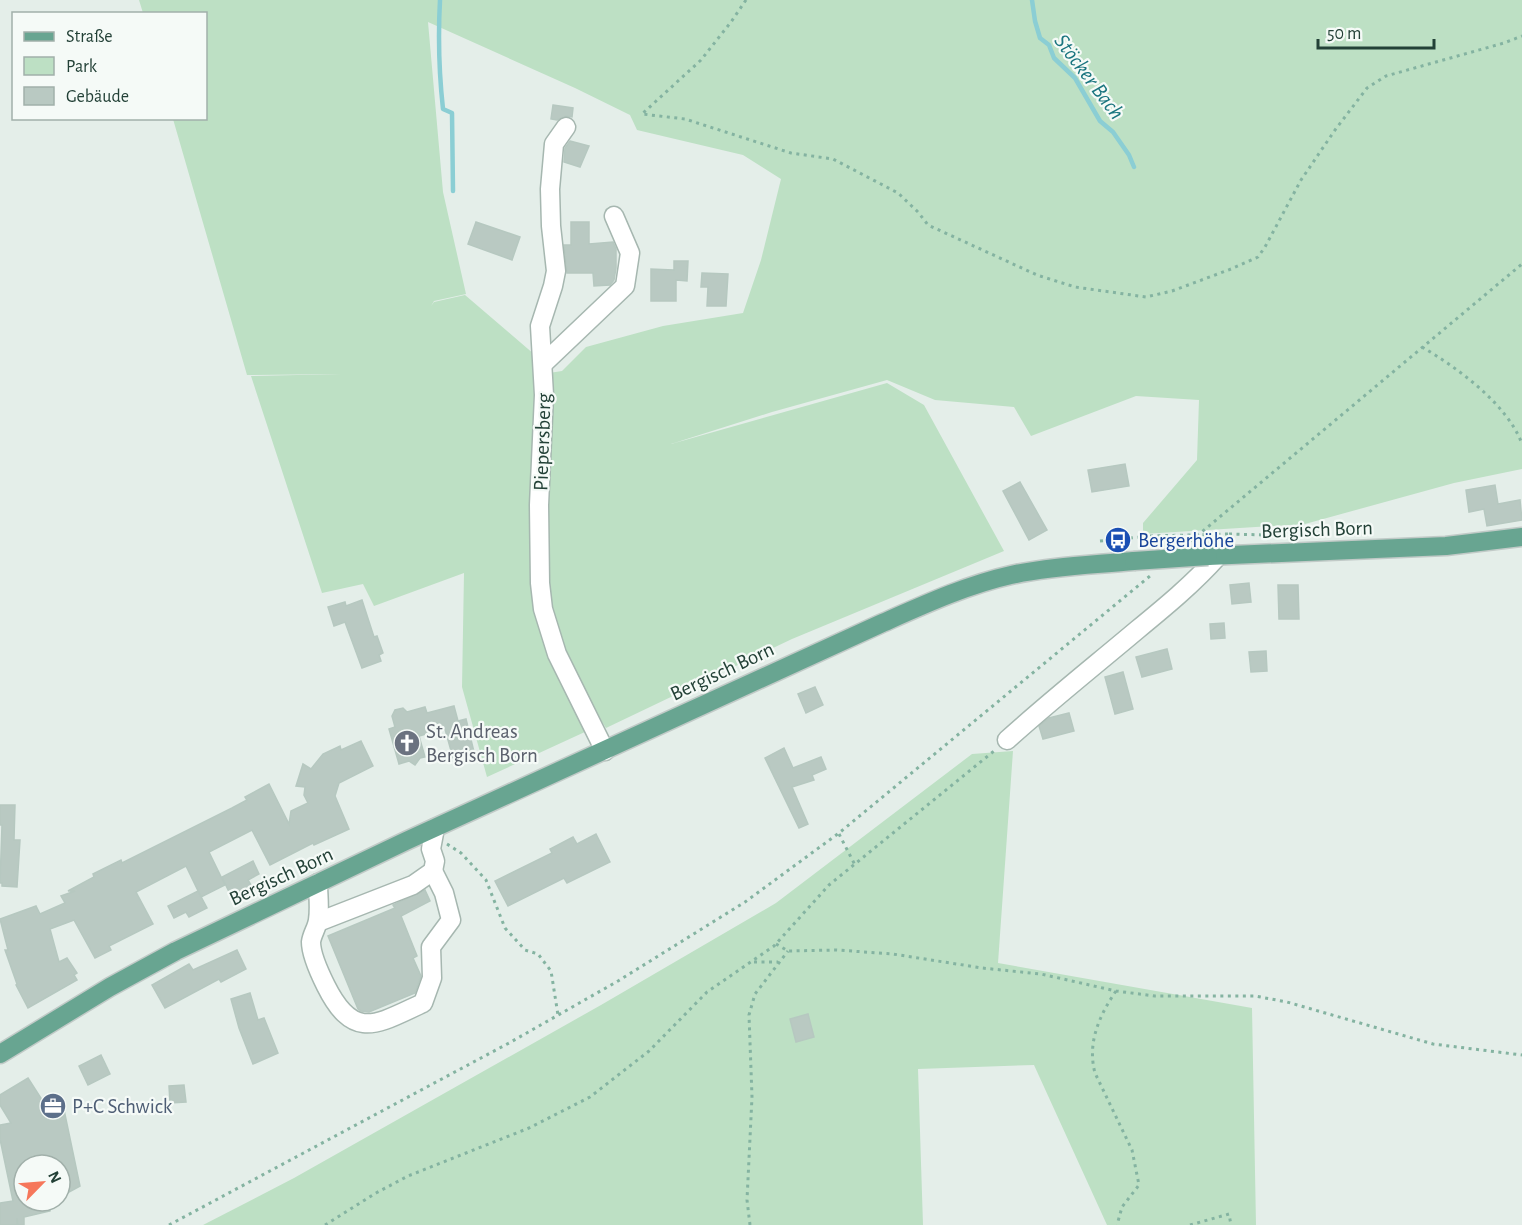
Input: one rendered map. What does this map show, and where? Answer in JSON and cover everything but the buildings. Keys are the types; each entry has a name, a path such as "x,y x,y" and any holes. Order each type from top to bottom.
{"main road":[{"name":"Bergisch Born","path":"0,1054 152,964 318,883 441,836 605,750 867,630 978,585 1034,570 1134,561 1446,546 1522,537"}],"street":[{"name":"Piepersberg","path":"566,127 554,144 550,189 550,226 556,271 554,286 540,326 544,394 539,505 540,583 543,609 557,654 605,750"},
{"path":"543,364 625,286 630,253 614,216"},
{"path":"1007,740 1056,695 1204,572 1213,556"},
{"path":"318,883 318,922 311,940 312,949 324,981 339,1009 353,1021 361,1024 372,1024 393,1017 423,1003 432,978 431,947 451,920 444,893 433,871 435,861 431,849 441,836"},
{"path":"318,922 413,885 433,871"}],"path":[{"path":"746,0 701,60 642,114 685,119 791,153 832,159 898,193 928,225 1037,275 1075,287 1146,297 1172,291 1258,257 1301,180 1367,88 1386,76 1522,36"},
{"path":"1187,544 1522,264"},
{"path":"1422,347 1448,362 1474,383 1517,430 1522,444"},
{"path":"1100,541 1150,536 1229,534"},
{"path":"170,1225 558,1015 736,908 839,833 1151,575"},
{"path":"325,1225 408,1176 529,1128 590,1097 649,1051 708,992 776,944 829,885 1007,740"},
{"path":"839,833 855,865"},
{"path":"441,836 461,853 486,880 505,928 525,950 538,954 550,971 558,1015"},
{"path":"776,944 788,951 837,950 893,954 982,968 1041,974 1116,991 1155,996 1255,996 1287,1002 1434,1044 1522,1055"},
{"path":"750,1225 747,1200 752,1097 749,1015 755,994 788,951"},
{"path":"753,962 778,962"},
{"path":"1116,991 1102,1012 1092,1046 1092,1060 1111,1109 1132,1150 1139,1185 1122,1207 1117,1225"},
{"path":"1190,1225 1229,1214 1231,1225"}],"green space":[{"path":"139,0 1522,0 1522,469 1454,483 1305,524 1143,534 1143,523 1197,460 1199,400 1136,396 1031,436 1014,407 935,400 887,380 772,412 671,444 887,383 924,405 1004,551 792,639 606,728 573,677 563,655 545,579 549,373 562,371 586,347 663,326 743,313 761,260 781,179 743,155 637,130 630,115 428,22 443,192 466,294 434,301 431,306 434,302 465,295 535,355 534,582 587,731 487,777 462,687 464,573 374,606 363,584 322,593 251,376 341,374 247,375 173,120 207,120 207,12 143,12"},
{"path":"1013,751 998,963 1252,1008 1256,1225 1107,1225 1034,1065 918,1069 923,1225 203,1225 294,1178 601,1005 776,903 972,754"}],"waterway":[{"path":"440,0 441,82 443,109 452,113 453,191"},
{"name":"Stöcker Bach","path":"1032,0 1040,38 1049,45 1054,58 1075,78 1100,121 1113,132 1129,155 1134,167"}],"place":[{"name":"Bergerhöhe","path":"1118,540"},
{"name":"St. Andreas Bergisch Born","path":"407,743"},
{"name":"P+C Schwick","path":"53,1106"}]}
